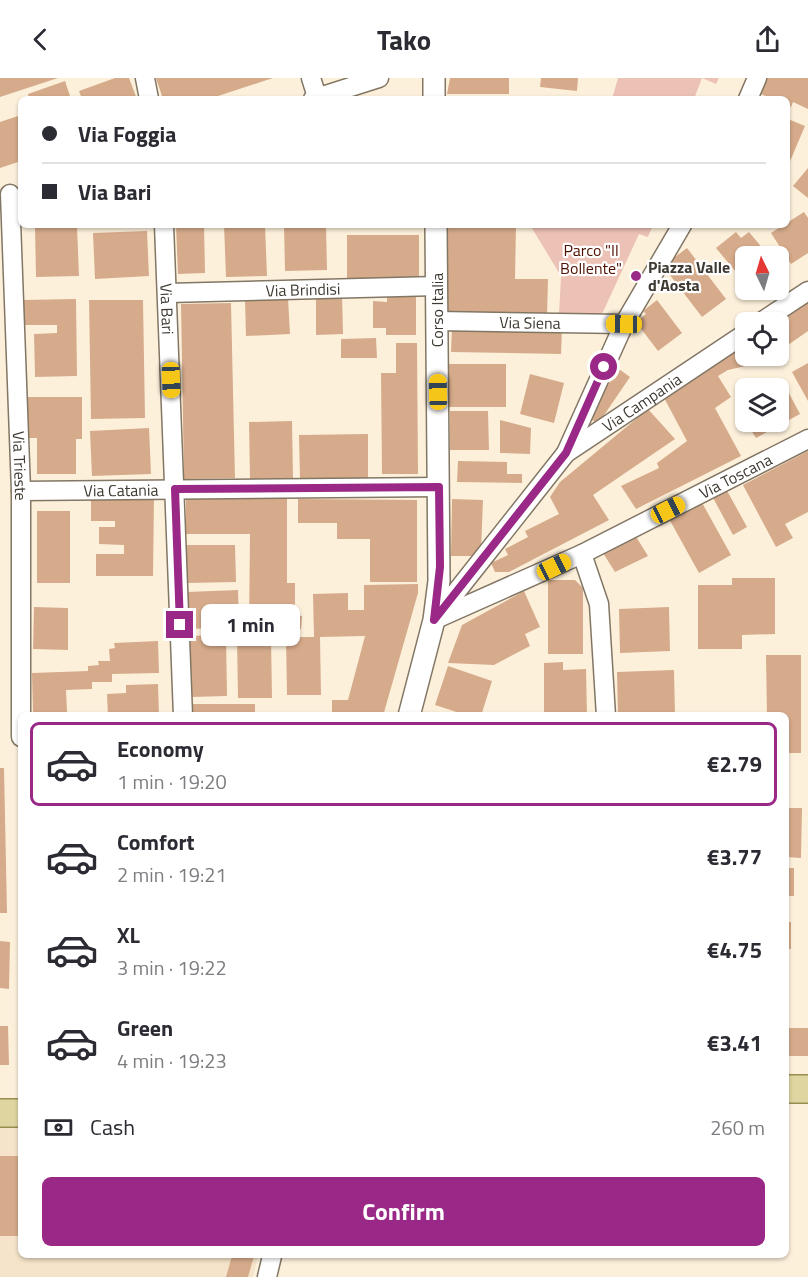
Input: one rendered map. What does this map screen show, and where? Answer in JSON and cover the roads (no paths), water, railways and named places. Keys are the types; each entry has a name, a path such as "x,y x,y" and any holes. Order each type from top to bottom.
{"main road":[{"path":"789,1089 808,1089"},
{"path":"0,1113 18,1113"}],"street":[{"path":"145,78 148,96"},
{"path":"311,78 315,96"},
{"path":"321,96 379,78"},
{"path":"434,78 434,96"},
{"path":"749,96 757,78"},
{"name":"Via Trieste","path":"10,194 21,491 21,712"},
{"name":"Via Bari","path":"164,228 183,712"},
{"name":"Corso Italia","path":"410,712 434,620 440,567 436,228"},
{"path":"566,453 624,324 680,228"},
{"name":"Via Brindisi","path":"168,293 437,286"},
{"path":"776,312 808,291"},
{"name":"Via Siena","path":"437,321 624,324"},
{"name":"Via Campania","path":"434,620 566,453 735,340"},
{"name":"Via Toscana","path":"434,620 582,554 808,439"},
{"name":"Via Catania","path":"21,491 439,487"},
{"path":"582,554 599,604 606,712"},
{"path":"267,1277 272,1258"}],"place":[{"name":"Piazza Valle d'Aosta","path":"636,276"}],"park label":[{"name":"Parco \"Il Bollente\"","path":"591,259"}]}
